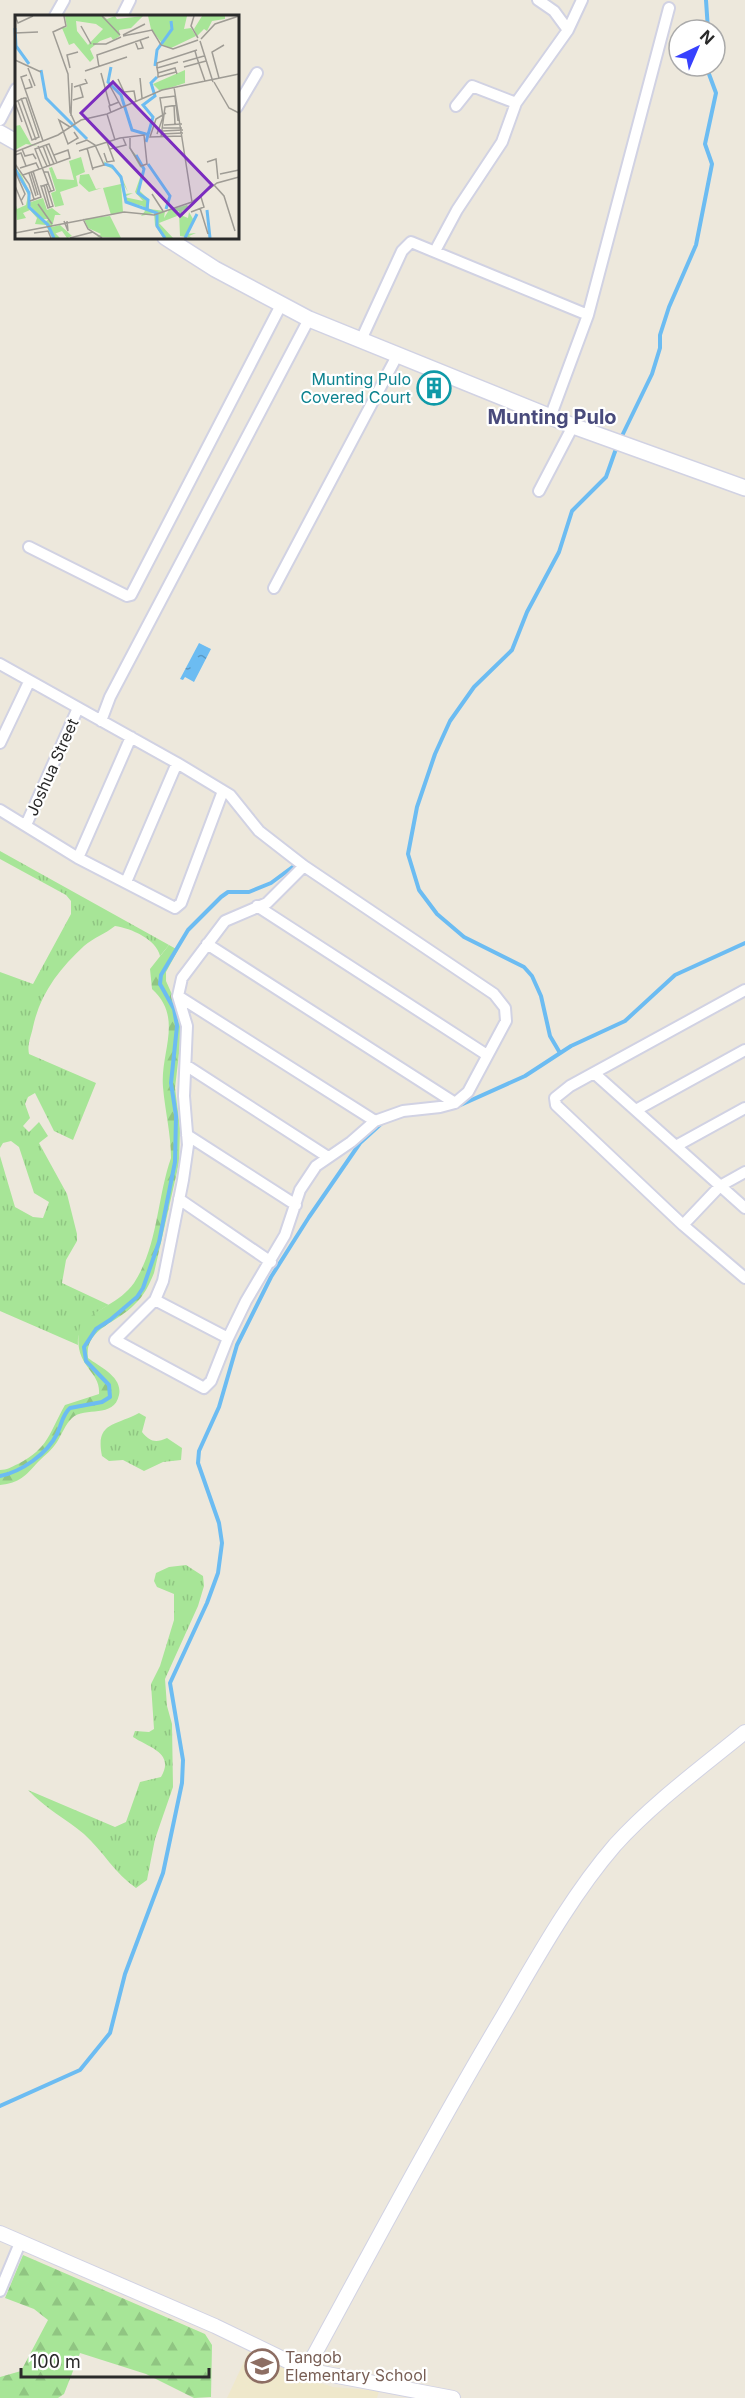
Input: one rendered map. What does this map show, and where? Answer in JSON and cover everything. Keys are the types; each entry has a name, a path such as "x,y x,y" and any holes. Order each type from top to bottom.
{"main road":[{"path":"0,133 15,141"},
{"path":"167,238 215,270 309,319 573,426 745,488"}],"street":[{"path":"56,15 64,0"},
{"path":"122,15 130,0"},
{"path":"538,0 554,11 568,30"},
{"path":"435,251 457,210 502,142 516,103 568,30 582,0"},
{"path":"550,416 588,315 669,8"},
{"path":"238,105 257,73"},
{"path":"456,106 472,86 516,103"},
{"path":"0,120 15,91"},
{"path":"361,340 402,251 411,242 588,315"},
{"path":"29,547 127,596 131,595 281,305"},
{"path":"101,721 110,697 309,319"},
{"path":"274,588 398,354"},
{"path":"539,491 573,426"},
{"path":"0,664 230,795 259,831 304,866 400,933 437,954 501,1001 506,1021 468,1092 454,1103 403,1111 375,1121 307,1176 272,1262 246,1301 211,1381 204,1388 117,1344 117,1337 155,1300 163,1281 187,1157 184,1096 187,1026 178,996 185,970 225,921 274,897 304,866"},
{"path":"0,743 29,682"},
{"name":"Joshua Street","path":"26,825 78,708"},
{"path":"78,858 131,737"},
{"path":"126,882 177,763"},
{"path":"0,810 78,858 177,908 223,791"},
{"path":"257,906 487,1055"},
{"path":"207,944 454,1103"},
{"path":"745,990 560,1092 555,1098 556,1105 683,1225 745,1278"},
{"path":"178,996 375,1121"},
{"path":"636,1110 745,1050"},
{"path":"187,1066 328,1157"},
{"path":"594,1073 745,1208"},
{"path":"676,1146 745,1108"},
{"path":"187,1134 296,1205"},
{"path":"683,1225 720,1186 745,1172"},
{"path":"179,1199 272,1262"},
{"path":"155,1300 228,1338"},
{"path":"306,2370 456,2095 587,1881 615,1845 648,1813 745,1732"},
{"path":"0,2233 215,2326 306,2370 453,2398"},
{"path":"0,2290 20,2243"}],"shaded area":[{"name":"Tangob Elementary School","path":"249,2351 314,2381 333,2387 379,2391 377,2398 227,2398"}],"green space":[{"path":"0,851 169,945 160,956 149,940 128,929 115,926 88,943 66,964 46,993 36,1015 28,1047 29,1054 96,1083 73,1140 54,1131 35,1093 28,1097 25,1104 30,1118 23,1126 29,1132 39,1122 48,1136 39,1143 67,1194 77,1234 77,1241 66,1260 62,1283 109,1305 83,1326 78,1345 0,1311 0,1156 15,1207 33,1217 43,1218 49,1202 34,1193 19,1147 11,1141 3,1143 0,1148 0,972 33,984 71,914 71,901 66,895 0,859"},
{"path":"169,945 178,950 166,972 166,981 183,1019 175,1088 180,1128 179,1163 154,1273 148,1286 134,1305 96,1333 88,1348 88,1358 118,1383 119,1395 116,1402 105,1410 84,1413 72,1418 53,1448 26,1475 13,1483 0,1485 0,1470 18,1464 42,1446 65,1405 99,1394 96,1379 79,1350 80,1326 93,1314 122,1296 134,1283 142,1269 153,1238 171,1158 163,1087 169,1024 162,1000 152,989 150,969"},
{"path":"139,1413 146,1417 142,1432 153,1441 167,1438 182,1448 181,1460 163,1462 144,1471 123,1460 109,1461 102,1456 101,1437 104,1431 115,1423"},
{"path":"186,1565 203,1576 204,1586 198,1606 165,1679 167,1706 172,1724 173,1787 155,1839 147,1880 136,1888 84,1834 28,1790 115,1827 126,1822 140,1782 161,1777 165,1769 163,1757 153,1748 133,1737 135,1731 149,1732 154,1729 151,1684 160,1666 174,1620 174,1594 157,1587 154,1581 156,1573 169,1567"},
{"path":"23,2255 205,2334 212,2345 211,2397 194,2398 146,2374 80,2353 64,2394 58,2398 0,2398 0,2377 21,2371 48,2320 34,2309 5,2298"}],"water":[{"path":"199,643 211,649 194,682 185,677 183,680 180,679"}],"waterway":[{"path":"706,0 707,18"},
{"path":"620,440 652,374 660,348 660,335 669,307 696,245 712,164 705,144 716,93 710,78"},
{"path":"560,1053 550,1036 541,996 532,976 524,967 464,937 437,914 419,890 408,854 417,807 435,754 450,721 474,687 512,650 527,612 559,552 572,511 606,477 617,446"},
{"path":"0,1476 16,1471 40,1455 53,1441 70,1408 102,1402 110,1397 109,1385 86,1361 84,1347 96,1329 137,1297 143,1288 159,1242 175,1162 176,1116 171,1083 177,1026 174,1009 160,984 161,975 188,930 221,897 228,892 249,892 271,883 298,863"},
{"path":"456,1107 525,1076 571,1046 625,1021 675,975 745,943"},
{"path":"0,2106 80,2070 110,2033 125,1974 163,1873 182,1783 183,1760 170,1683 207,1603 218,1573 222,1543 219,1523 198,1463 199,1451 219,1407 237,1345 271,1277 360,1143 382,1123"}],"place":[{"name":"Munting Pulo Covered Court","path":"434,388"},
{"name":"Tangob Elementary School","path":"262,2366"}],"district":[{"name":"Munting Pulo","path":"552,417"}]}
